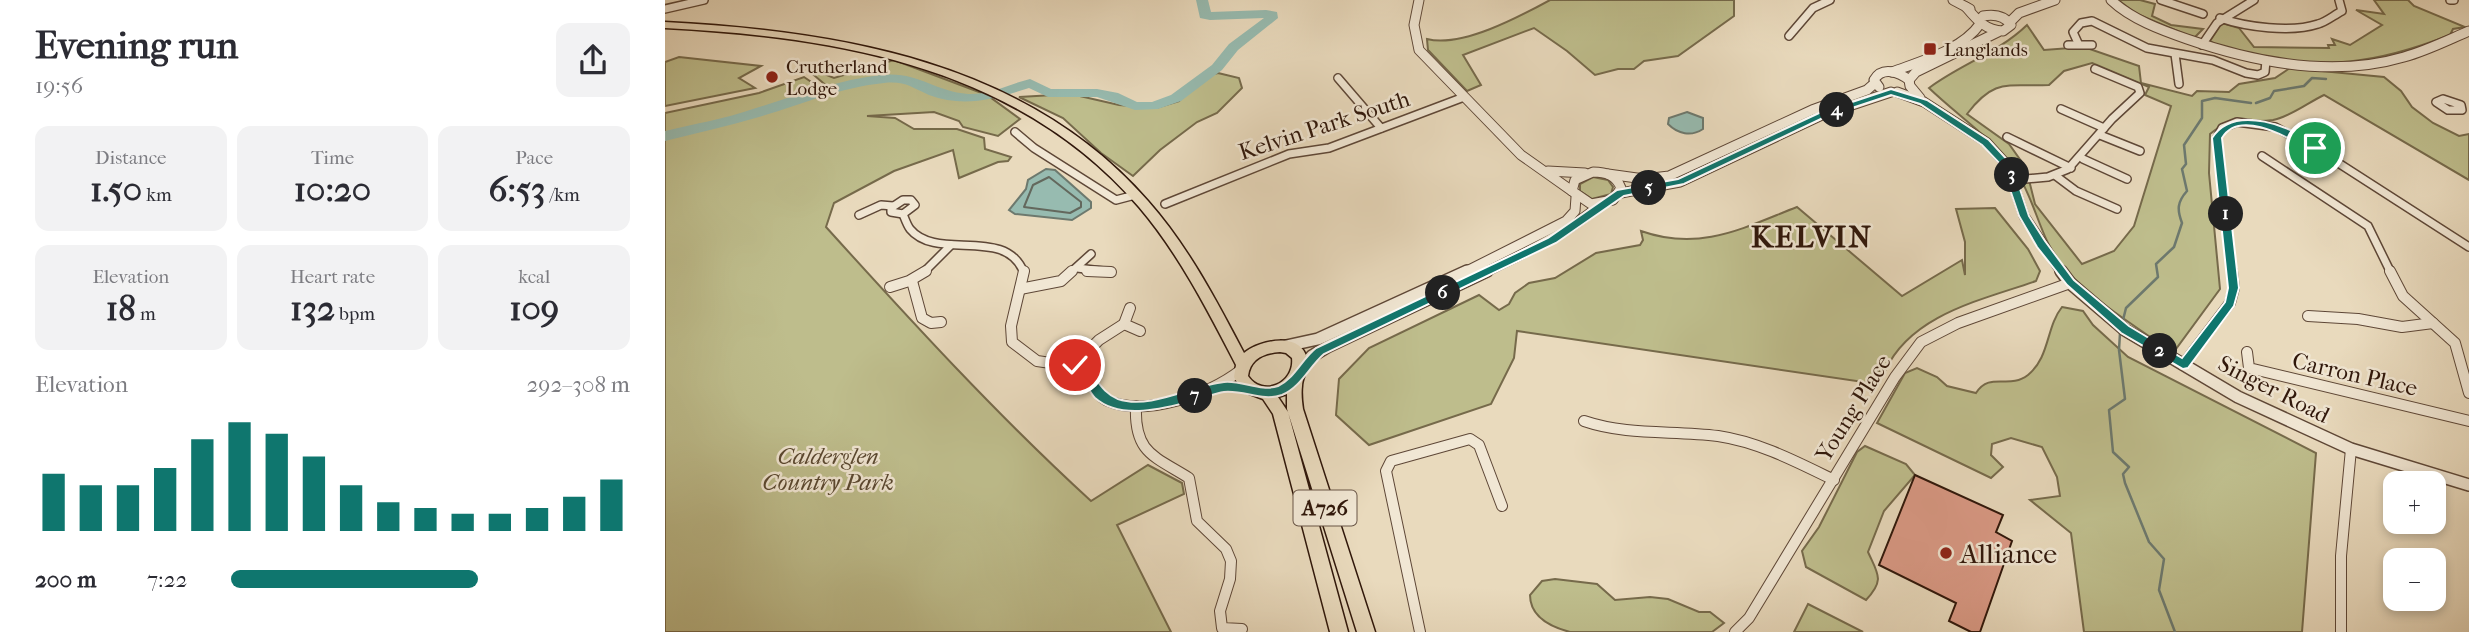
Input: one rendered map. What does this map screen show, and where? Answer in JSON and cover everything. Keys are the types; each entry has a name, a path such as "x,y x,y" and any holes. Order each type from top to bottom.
{"main road":[{"path":"665,25 723,27 815,37 899,55 984,86 1022,105 1084,146 1135,195 1163,230 1221,322 1242,367 1243,383 1248,388 1267,393 1285,388 1298,375 1297,353 1280,346 1260,350 1242,367"},
{"path":"1221,322 1244,342 1260,350"},
{"name":"A726","path":"1298,375 1295,409 1366,632"},
{"name":"A726","path":"1267,393 1280,412 1339,632"}],"street":[{"path":"665,9 704,0"},
{"path":"1419,0 1413,20 1419,50 1521,155 1546,170 1587,203 1600,205 1612,202 1621,193 1680,182 1822,115 1894,92 1909,83 1916,72 2007,30 2010,22 2019,13 2055,0"},
{"path":"1789,36 1813,8 1830,0"},
{"path":"1953,0 1966,8 1979,23 1998,32"},
{"path":"1546,170 1644,179 1669,176 1819,107 1867,90 1875,83 1877,75 1892,72 1975,32 1983,16 2038,0"},
{"path":"2111,0 2133,16 2202,45 2266,60 2315,65 2371,64 2416,54 2469,31"},
{"path":"2161,0 2203,13"},
{"path":"2202,45 2208,31 2220,18 2254,0"},
{"path":"2220,18 2244,26 2314,26 2341,12 2339,0"},
{"path":"1966,8 1992,14 2010,22"},
{"path":"2078,43 2073,32 2076,27 2082,22 2092,21 2137,45 2213,60 2258,75 2265,72 2266,60"},
{"path":"2068,44 2092,45"},
{"path":"2175,54 2179,84"},
{"path":"2014,180 2056,176 2071,168 2083,159 2102,131 2140,93 2138,87 2095,69"},
{"path":"1892,72 1909,83"},
{"path":"1338,78 1381,128"},
{"name":"Singer Road","path":"1875,83 1924,102 1986,142 2007,165 2024,216 2041,244 2070,283 2125,330 2238,397 2312,433 2351,449 2469,485"},
{"name":"Singer Road","path":"1909,83 1924,102"},
{"name":"Kelvin Park South","path":"1196,190 1289,154 1329,148 1464,97"},
{"path":"2061,109 2140,151"},
{"path":"2183,365 2230,303 2234,288 2217,138 2223,128 2237,122 2275,127 2315,148 2469,247"},
{"path":"1015,132 1034,148 1115,200 1135,195"},
{"path":"2007,136 2071,168"},
{"path":"2262,156 2368,226 2403,296 2455,343 2469,393"},
{"path":"2083,159 2127,179"},
{"path":"1280,346 1318,339 1506,253 1566,220 1575,211 1575,180 1586,173"},
{"path":"1608,174 1621,184 1621,193"},
{"path":"2056,176 2076,191 2117,209"},
{"path":"1165,204 1196,190"},
{"path":"859,215 881,205 893,206 903,200 914,202 913,208 903,214 891,212 893,206"},
{"path":"1298,375 1312,356 1327,347 1552,240 1577,225 1600,205"},
{"path":"903,214 905,221 925,238 951,245 1009,250 1024,271 1010,326 1012,342 1040,364 1075,365 1083,369 1098,394 1105,399 1136,406 1194,396 1242,367"},
{"path":"890,287 912,281 930,269 951,245"},
{"path":"1020,289 1053,284 1077,268 1091,254"},
{"path":"1077,268 1091,272 1111,272"},
{"path":"912,281 919,291 918,306 922,318 931,323 941,322"},
{"name":"Young Place","path":"1735,632 1749,618 1895,377 1921,342 1958,323 2070,283"},
{"path":"1075,365 1098,340 1124,324 1130,308"},
{"path":"2308,316 2359,320 2393,328 2411,329 2433,323"},
{"path":"1124,324 1140,331"},
{"name":"Carron Place","path":"2247,352 2249,368 2469,421"},
{"path":"1206,391 1234,386 1248,388"},
{"path":"1136,406 1134,426 1138,440 1154,459 1189,478 1198,523 1225,546 1230,556 1231,582 1219,609 1221,630 1242,629"},
{"path":"1584,421 1605,430 1719,436 1767,449 1834,480"},
{"path":"1420,632 1386,471 1391,461 1470,439 1479,445 1502,506"},
{"path":"2341,632 2340,556 2351,449"}],"green space":[{"path":"1550,0 1734,0 1734,16 1678,56 1644,61 1634,69 1618,69 1595,75 1534,28 1463,55 1481,85 1467,91 1428,50 1427,39 1441,41 1473,35"},
{"path":"2118,0 2140,0 2155,4 2152,16 2171,25 2203,29 2194,38 2137,14"},
{"path":"2374,0 2408,0 2414,6 2465,27 2453,29 2450,35 2424,45 2349,62 2299,62 2223,47 2210,41 2222,23 2239,28 2254,47 2329,48 2328,45 2335,45 2332,39 2350,45 2382,25 2356,10 2384,14"},
{"path":"2027,25 2044,50 2084,47 2139,66 2141,83 2192,96 2197,91 2229,92 2239,84 2275,78 2290,68 2384,77 2401,91 2412,107 2433,123 2459,136 2469,134 2469,180 2324,95 2293,113 2273,120 2234,121 2219,128 2210,134 2209,173 2220,289 2173,353 2102,303 2064,268 2049,245 2023,184 2008,161 1929,88 2016,35","holes":["2092,63 2149,87 2145,95 2171,106 2134,226 2114,251 2082,264 2035,204 2026,168 2009,144 1967,114 1994,89 2012,85 2049,85 2064,71"]},
{"path":"679,57 761,66 739,78 755,88 665,106 665,62"},
{"name":"Calderglen Country Park","path":"894,60 987,95 1020,119 998,136 963,127 959,121 934,112 867,116 895,118 914,129 957,129 984,138 985,149 1011,157 1008,161 998,162 959,178 953,150 894,171 834,203 826,227 988,401 1091,501 1148,465 1182,483 1184,494 1117,525 1171,632 665,632 665,113 759,93 804,77 820,88 825,96 836,89 879,79 829,88 808,70 812,69 834,78"},
{"path":"1218,73 1239,78 1242,88 1217,113 1197,122 1160,150 1133,176 1101,153 1063,118 1019,97 1071,94 1119,105 1156,108 1179,101 1202,77"},
{"path":"1593,177 1608,180 1613,187 1611,194 1592,199 1580,191 1580,184"},
{"path":"1797,207 1902,296 1962,260 1965,275 1965,242 1956,209 1995,208 2028,249 2040,271 2036,281 1971,303 1930,322 1897,352 1885,371 1877,371 1878,378 1870,383 1517,331 1514,358 1491,404 1369,445 1336,415 1339,379 1369,348 1479,295 1499,310 1509,304 1515,293 1529,283 1555,278 1596,253 1640,245 1643,240 1641,231 1662,237 1702,238 1721,235"},
{"path":"2062,307 2083,311 2093,325 2128,357 2316,453 2302,632 2084,632 2071,533 2030,500 2060,496 2057,477 2042,447 2011,438 1992,444 1991,455 2003,467 1991,478 1877,423 1905,373 1917,368 1937,377 1947,386 1976,393 1987,383 2014,381 2028,375 2040,360"},
{"path":"1865,446 1906,464 1915,475 1884,511 1868,552 1877,572 1878,582 1866,600 1806,567 1802,551 1819,527 1857,452"},
{"path":"1555,579 1597,584 1615,600 1650,597 1668,599 1699,612 1710,612 1724,623 1712,632 1570,632 1543,620 1531,603 1530,595 1542,581"},
{"path":"1808,604 1863,632 1794,632"}],"water":[{"path":"1687,112 1703,118 1703,129 1685,133 1668,124 1669,118"},
{"path":"1046,169 1055,170 1091,202 1091,208 1072,220 1015,214 1009,210 1026,189 1028,180"}],"building":[{"name":"Alliance","path":"1915,475 2003,515 1996,532 2012,541 1980,632 1971,632 1949,621 1956,603 1879,565"}],"waterway":[{"path":"665,136 754,114 819,92 881,79 907,78 935,92 967,98 985,98 1030,83 1048,93 1097,93 1113,96 1135,106 1153,106 1176,98 1217,67 1233,47 1272,18 1272,15 1266,14 1205,15 1202,0"},
{"path":"2256,103 2270,98 2274,91 2304,86 2312,78 2326,79"},
{"path":"2123,320 2126,308 2158,277 2156,264 2174,247 2182,223 2180,203 2187,191 2182,169 2186,164 2184,145 2202,118 2202,101 2215,98 2251,103"},
{"path":"2120,333 2119,350 2125,399 2109,410 2113,452 2129,467 2123,474 2125,483 2149,542 2164,559 2159,590 2175,632"}],"place":[{"name":"Langlands","path":"1930,49"},
{"name":"Crutherland Lodge","path":"772,77"},
{"name":"Alliance","path":"1946,553"}],"district":[{"name":"KELVIN","path":"1812,237"}],"route":[{"path":"1075,365 1083,369 1098,394 1126,406 1142,406 1194,396 1223,387 1248,388 1262,393 1279,391 1294,381 1301,368 1320,351 1552,240 1577,225 1600,205 1612,202 1621,193 1680,182 1822,115 1865,99 1897,92 1924,102 1986,142 2007,165 2024,216 2070,283 2125,330 2183,365 2230,303 2234,288 2217,138 2223,128 2237,122 2275,127 2315,148"}]}
